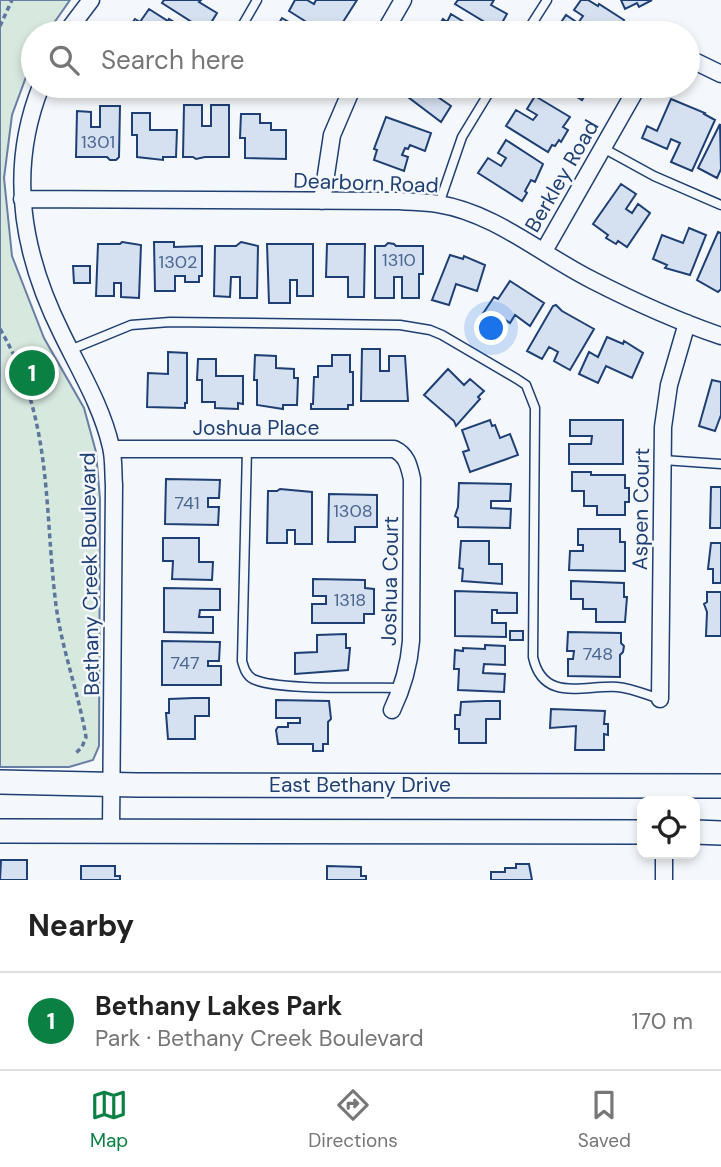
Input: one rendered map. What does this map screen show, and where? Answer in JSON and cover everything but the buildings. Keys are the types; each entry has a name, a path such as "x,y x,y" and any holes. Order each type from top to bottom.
{"main road":[{"name":"East Bethany Drive","path":"0,782 666,793 721,786"},
{"path":"0,831 637,832"},
{"path":"700,832 721,833"}],"street":[{"path":"75,21 91,0"},
{"path":"391,21 403,0"},
{"path":"700,64 721,74"},
{"name":"Bethany Creek Boulevard","path":"36,98 25,136 22,199 28,242 47,301 100,412 112,449 111,830"},
{"path":"322,201 332,135 348,98"},
{"name":"Berkley Road","path":"544,251 631,98"},
{"name":"Dearborn Road","path":"22,199 400,201 439,204 482,219 594,281 721,336"},
{"name":"Aspen Court","path":"660,699 663,427 668,385 687,323"},
{"name":"Joshua Place","path":"112,449 394,449 400,452"},
{"name":"Joshua Court","path":"392,710 409,667 411,641 412,479 409,463 400,452"},
{"path":"664,859 664,880"}],"lane":[{"path":"246,21 257,0"},
{"path":"534,21 547,0"},
{"path":"439,204 462,137 486,98"},
{"path":"603,148 654,176 721,205"},
{"path":"70,350 131,325 170,322 400,325 442,335 517,379 526,385 535,408 533,657 536,669 544,679 562,689 618,687 660,699"},
{"path":"247,449 242,661 247,674 255,680 279,685 402,688"},
{"path":"663,460 721,464"}],"path":[{"path":"0,26 12,0"},
{"path":"0,330 28,387 43,453 55,600 86,737 82,747 74,755"}],"shaded area":[{"path":"0,0 70,0 55,21 21,21 21,91 12,115 4,178 12,256 44,338 84,408 96,452 100,499 99,746 93,760 69,767 0,767"}],"place":[{"name":"Bethany Lakes Park","path":"32,373"}]}
